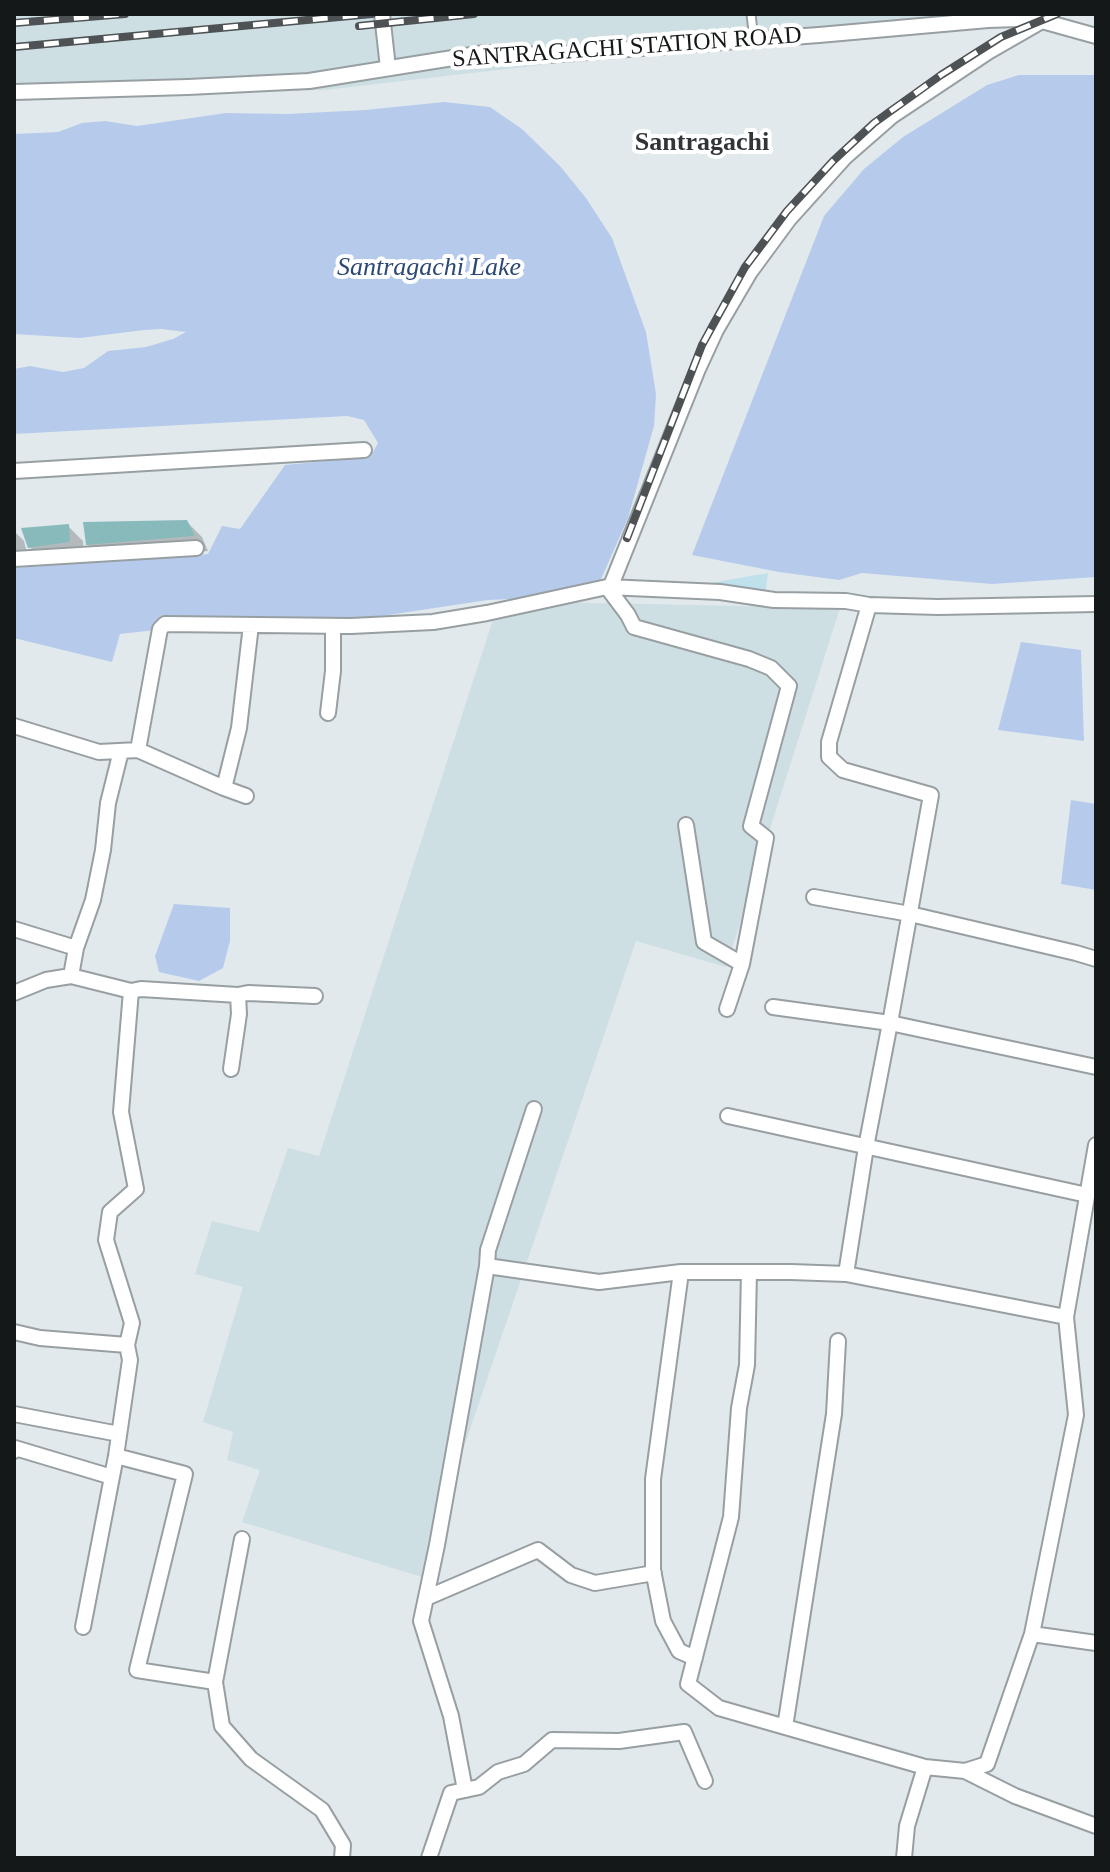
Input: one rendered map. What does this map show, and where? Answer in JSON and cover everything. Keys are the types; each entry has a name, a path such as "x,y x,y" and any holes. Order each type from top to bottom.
{"street":[{"path":"382,14 388,68"},
{"name":"SANTRAGACHI STATION ROAD","path":"14,92 309,81 484,53 547,55 988,20 1042,21 1096,36"},
{"path":"609,588 716,330 750,272 789,219 845,157 892,116 988,52 1042,21"},
{"path":"14,471 364,450"},
{"path":"14,559 196,548"},
{"path":"609,588 634,627 749,659 771,668 789,686 751,826 766,838 742,964 727,1009"},
{"path":"138,750 160,629 165,624 351,626 433,622 609,588 720,592 774,600 846,601 869,605 1096,604"},
{"path":"846,1274 866,1147 931,795 843,770 829,757 829,742 869,605"},
{"path":"224,788 239,728 251,625"},
{"path":"328,713 333,671 333,626"},
{"path":"14,726 99,752 138,750 246,796"},
{"path":"71,976 76,948 93,900 108,803 121,751"},
{"path":"686,825 704,942 742,964"},
{"path":"814,897 910,914 1096,959"},
{"path":"14,929 76,948"},
{"path":"14,993 46,980 71,976 131,991 315,996"},
{"path":"83,1627 116,1456 130,1360 127,1345 132,1323 106,1240 110,1212 136,1189 121,1112 131,991"},
{"path":"231,1069 239,1014 238,995"},
{"path":"773,1007 890,1023 1096,1067"},
{"path":"465,1790 451,1716 421,1621 488,1250 534,1109"},
{"path":"728,1116 1087,1195"},
{"path":"965,1771 987,1764 1032,1634 1076,1415 1066,1317 1096,1145"},
{"path":"1081,1228 1096,1233"},
{"path":"487,1266 599,1282 681,1272 846,1274 1066,1317"},
{"path":"681,1272 653,1479 654,1573 663,1621 679,1651 695,1658"},
{"path":"749,1272 747,1365 739,1408 731,1517 688,1684 719,1708 925,1767 965,1771 1015,1796 1096,1826"},
{"path":"14,1332 40,1338 127,1345"},
{"path":"785,1727 834,1414 838,1341"},
{"path":"14,1414 119,1434"},
{"path":"14,1451 15,1448 112,1477"},
{"path":"116,1456 185,1474 137,1670 215,1682"},
{"path":"242,1539 215,1682 222,1726 251,1759 322,1810 343,1845 342,1858"},
{"path":"426,1598 538,1550 571,1575 595,1583 654,1573"},
{"path":"1032,1634 1096,1643"},
{"path":"429,1858 451,1793 479,1787 498,1772 524,1764 552,1740 619,1741 684,1732 705,1781"},
{"path":"904,1858 907,1826 925,1767"}],"lane":[{"path":"751,14 754,40"}],"shaded area":[{"path":"14,14 982,14 325,90 14,97"},
{"path":"768,573 766,590 720,592 688,587"},
{"path":"499,601 840,608 726,967 636,941 422,1577 242,1522 260,1470 227,1460 233,1432 203,1422 243,1287 195,1274 212,1221 259,1232 288,1148 319,1156"}],"water":[{"path":"1019,75 1096,75 1096,577 992,584 862,573 839,580 692,555 824,216 864,169 903,137 987,85"},
{"name":"Santragachi Lake","path":"444,102 490,107 522,129 560,166 612,238 646,332 656,394 654,426 628,518 594,595 488,600 375,617 226,622 120,634 112,662 14,638 14,568 208,554 222,526 240,529 285,465 370,457 378,443 364,420 347,416 14,434 14,369 30,366 63,372 84,368 108,351 146,347 186,332 161,329 80,338 14,334 14,134 58,132 82,123 105,121 137,126 226,113 287,114"},
{"path":"1021,642 1081,650 1084,741 998,730"},
{"path":"1071,800 1096,804 1096,890 1061,884"},
{"path":"174,904 230,908 230,941 223,968 199,981 159,972 155,956"}],"building":[{"path":"187,520 195,536 86,545 83,522"},
{"path":"69,524 70,542 28,548 21,528"}],"railway":[{"path":"14,23 125,14"},
{"path":"14,47 372,14"},
{"path":"359,26 474,14"},
{"path":"627,538 702,345 745,267 787,211 833,161 874,123 1001,37 1057,14"}],"district":[{"name":"Santragachi","path":"702,143"}]}
